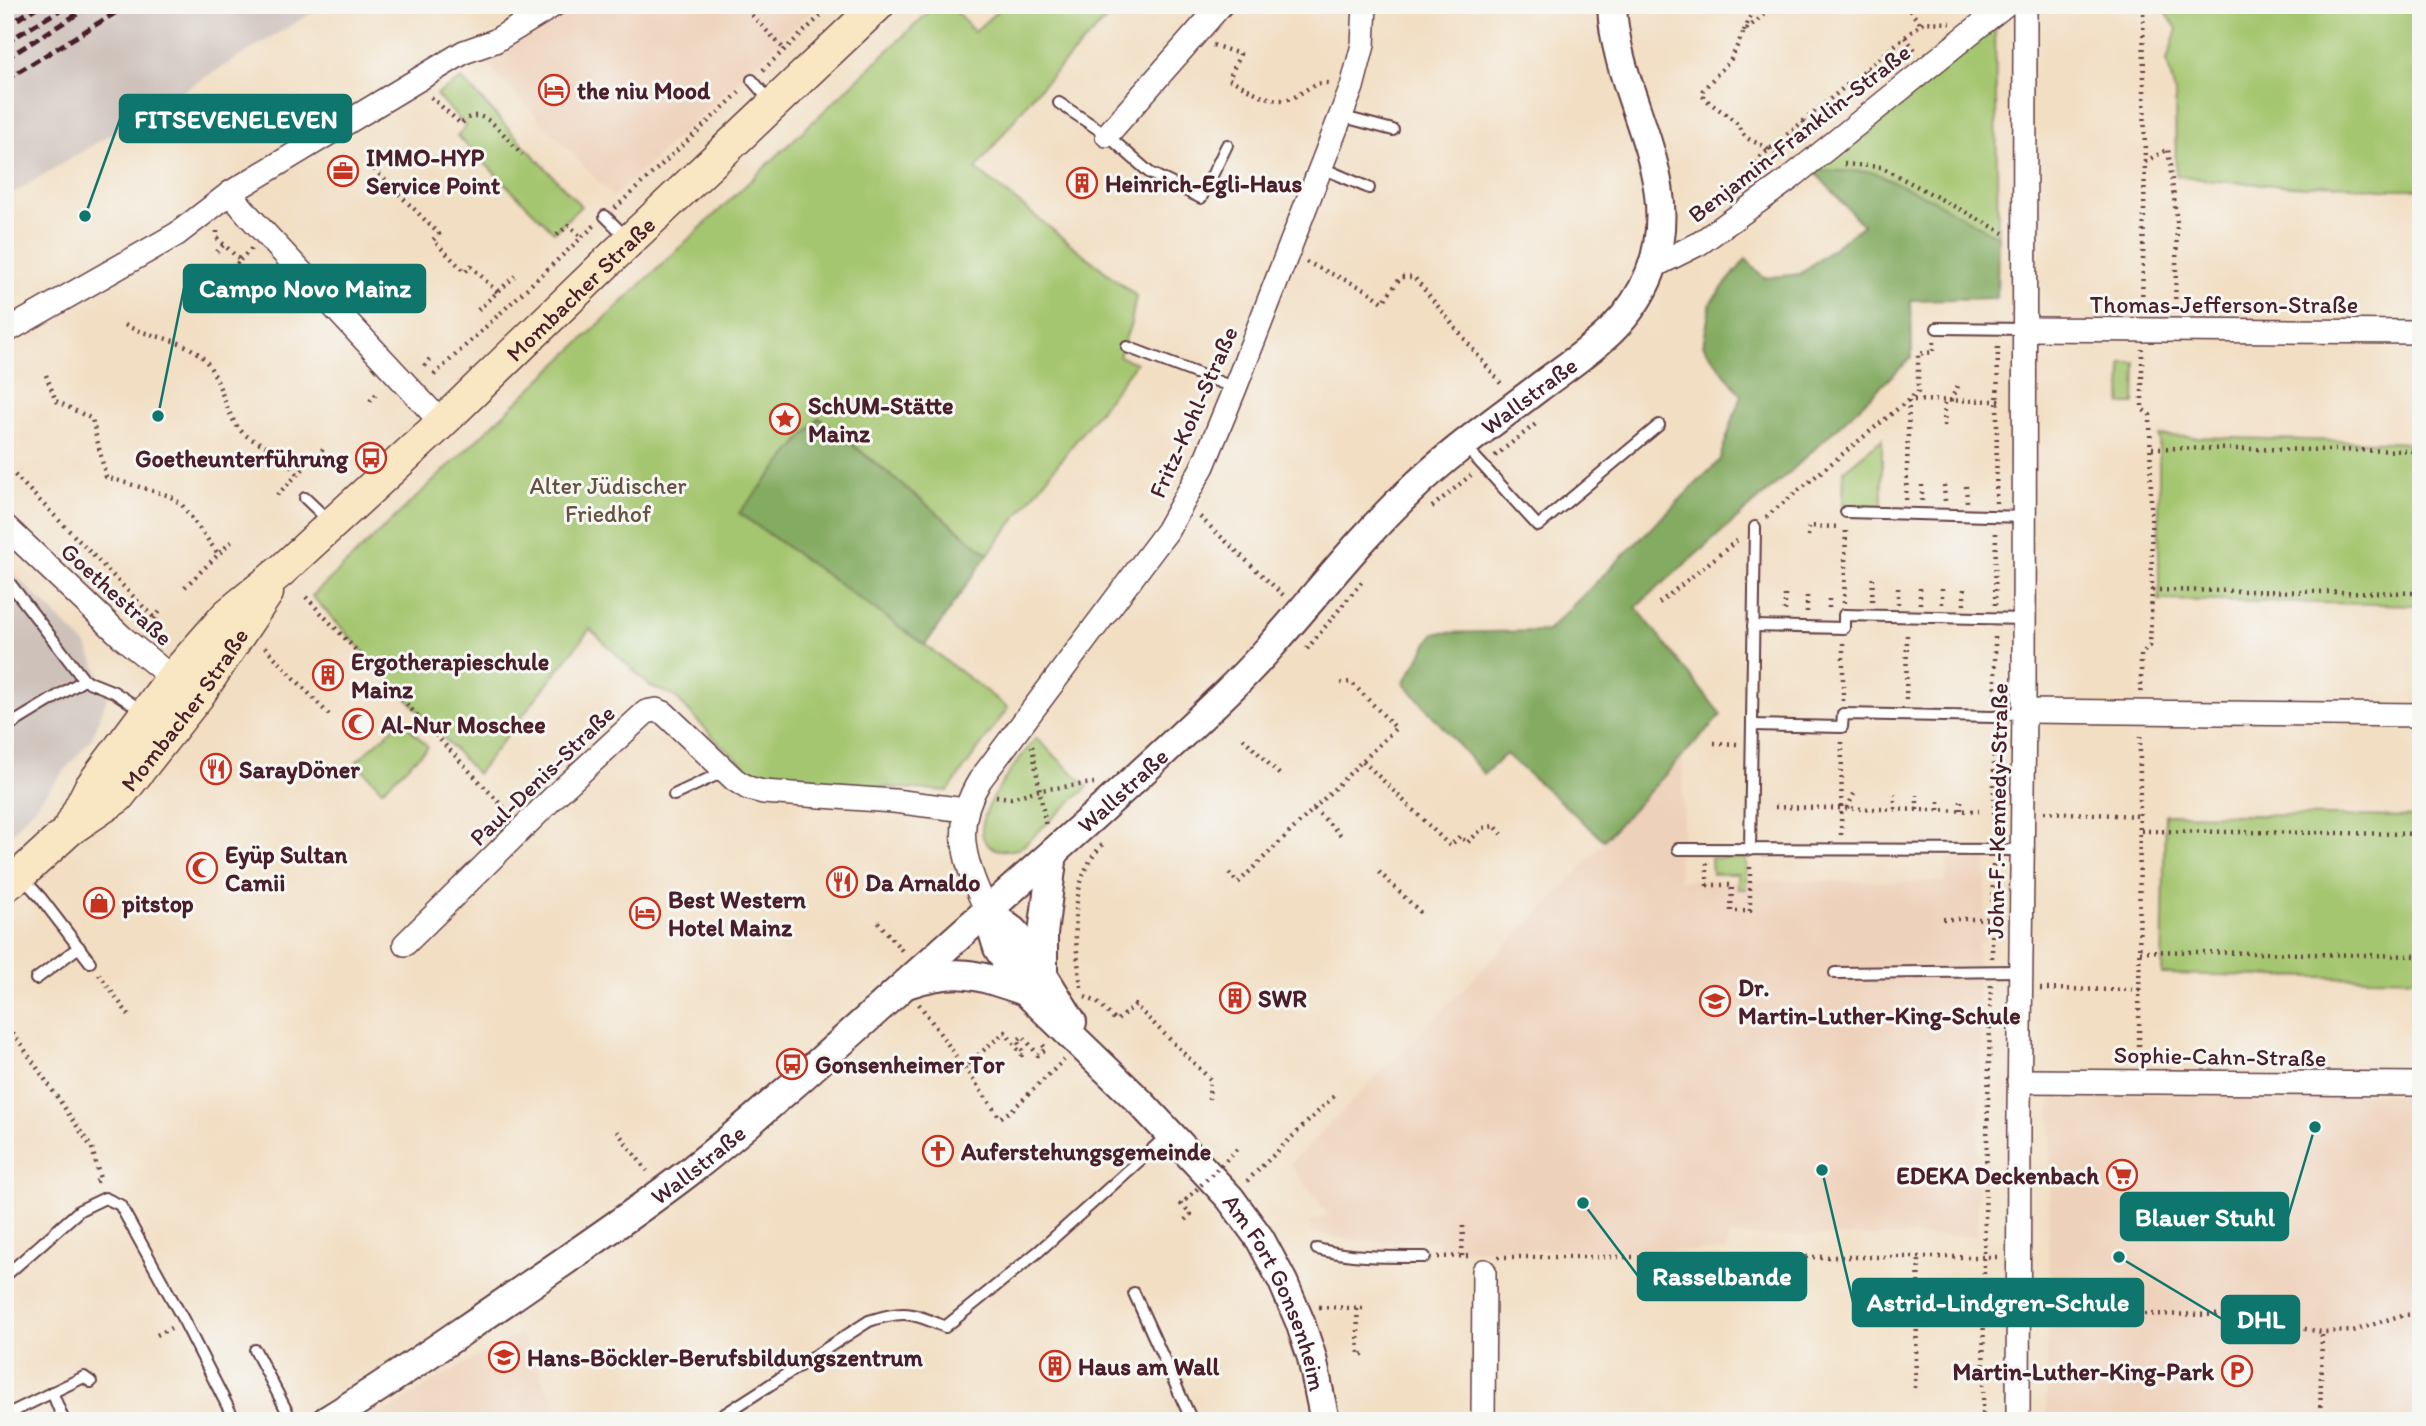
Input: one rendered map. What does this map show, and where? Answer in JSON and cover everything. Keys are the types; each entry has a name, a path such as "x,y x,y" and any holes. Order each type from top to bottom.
{"main road":[{"name":"Mombacher Straße","path":"69,830 90,788 172,678 227,615 281,571 442,423 878,5"},
{"name":"Mombacher Straße","path":"13,881 69,830 118,797 197,697 281,571"}],"street":[{"path":"5,332 177,234 230,193 464,52 495,41 554,5"},
{"path":"1107,135 1221,5"},
{"name":"Fritz-Kohl-Straße","path":"986,912 964,849 962,829 965,810 980,780 1167,531 1203,466 1352,87 1363,45 1365,5"},
{"name":"Wallstraße","path":"326,1421 372,1393 581,1250 689,1171 785,1091 911,994 1050,841 1228,692 1301,612 1375,524 1415,486 1464,445 1611,333 1637,300 1653,267 1662,227 1661,196 1617,46 1612,5"},
{"name":"Benjamin-Franklin-Straße","path":"1653,267 1700,243 1809,164 2005,5"},
{"path":"2025,5 2026,329"},
{"path":"230,193 250,218 442,423"},
{"name":"Thomas-Jefferson-Straße","path":"2026,329 2421,332"},
{"name":"John-F.-Kennedy-Straße","path":"2018,1421 2026,329"},
{"name":"Goethestraße","path":"5,526 122,637 197,697"},
{"name":"Paul-Denis-Straße","path":"405,944 576,776 646,712 656,710 664,713 725,771 748,788 763,792 894,801 965,810"},
{"path":"2025,711 2421,715"},
{"path":"911,994 935,975 952,972 1034,982 1043,934 1050,841"},
{"name":"Am Fort Gonsenheim","path":"986,912 998,948 1034,982 1079,1056 1140,1102 1230,1198 1260,1238 1300,1322 1312,1358 1325,1421"},
{"name":"Sophie-Cahn-Straße","path":"2019,1081 2421,1084"},
{"path":"1483,1421 1485,1261"}],"lane":[{"path":"752,80 773,104"},
{"path":"1059,103 1107,135 1150,173 1201,198 1227,145"},
{"path":"1340,116 1393,130"},
{"path":"1321,167 1369,188"},
{"path":"605,216 630,240"},
{"path":"1937,328 2026,329"},
{"path":"1127,347 1235,388"},
{"path":"1464,445 1538,526 1658,425"},
{"path":"305,498 332,524"},
{"path":"1846,512 2025,517"},
{"path":"1750,850 1755,527"},
{"path":"5,577 84,680 114,692 146,713"},
{"path":"1753,626 1844,628 1844,615 2025,620"},
{"path":"5,728 84,680"},
{"path":"1752,725 1842,727 1843,714 1994,718 2025,711"},
{"path":"674,795 725,771"},
{"path":"1678,849 2022,850"},
{"path":"13,881 41,898 90,962"},
{"path":"36,979 79,947"},
{"path":"1835,973 1992,971 2021,980"},
{"path":"714,1421 869,1321 895,1312 923,1317 945,1327 1039,1251 1170,1135"},
{"path":"5,1276 80,1210 105,1198 120,1205 235,1421"},
{"path":"1317,1250 1368,1257 1425,1256"},
{"path":"1134,1293 1192,1421"},
{"path":"255,1350 292,1421"},
{"path":"15,1420 15,1411 52,1392 85,1377 91,1382"},
{"path":"52,1392 64,1421"}],"path":[{"path":"742,5 785,50"},
{"path":"433,375 831,5"},
{"path":"1749,5 1751,15 1731,58 1703,90 1702,95 1713,107 1738,125 1742,134 1760,142 1768,150"},
{"path":"1744,32 1777,5"},
{"path":"1905,5 1921,24"},
{"path":"2139,1082 2141,654 2150,646 2152,590 2152,448 2150,415 2142,409 2145,162 2143,5"},
{"path":"1747,191 1751,170 1768,150 1921,24 1928,21 1953,23 1961,17"},
{"path":"1192,38 1240,54 1229,79 1272,99 1290,99 1320,82 1334,85"},
{"path":"427,93 461,124 473,114 485,117 522,155"},
{"path":"2145,162 2168,149 2178,223 2174,330"},
{"path":"1809,164 1881,167 2026,246"},
{"path":"374,169 439,234 433,240 465,272 471,266 497,292"},
{"path":"557,235 569,225 582,237"},
{"path":"216,228 217,238 240,260"},
{"path":"217,252 224,244"},
{"path":"233,268 255,244"},
{"path":"1311,265 1367,290 1383,302 1401,277 1414,277 1502,385"},
{"path":"478,310 514,276"},
{"path":"125,325 139,332 184,345 198,353 214,374 242,432 285,458 298,475"},
{"path":"1660,603 1919,392 1918,354 1934,352 1934,334 1937,328"},
{"path":"1983,1421 1984,1256 1994,850 1998,328"},
{"path":"424,366 432,356"},
{"path":"46,375 56,401 92,419 106,477 170,496 182,505 219,555"},
{"path":"1944,426 1948,401 1957,386"},
{"path":"370,401 378,392"},
{"path":"1909,400 2025,401"},
{"path":"1906,514 1909,400"},
{"path":"277,495 325,447"},
{"path":"2152,448 2421,451"},
{"path":"5,465 166,630"},
{"path":"1844,615 1846,512"},
{"path":"1197,514 1301,612"},
{"path":"1808,536 1809,526 1846,527"},
{"path":"185,587 235,538"},
{"path":"1872,616 1873,573"},
{"path":"2152,590 2421,593"},
{"path":"306,597 523,828"},
{"path":"154,620 161,610"},
{"path":"1906,715 1908,617"},
{"path":"1843,714 1844,628"},
{"path":"265,648 332,718"},
{"path":"1229,873 1238,883 1396,728 1351,682 1341,683"},
{"path":"307,691 313,687"},
{"path":"1840,850 1844,808 1842,727"},
{"path":"1031,738 1050,841"},
{"path":"1243,738 1280,775"},
{"path":"1714,743 1752,744"},
{"path":"1363,761 1450,846 1460,836 1467,843 1483,828 1495,826 1502,834"},
{"path":"988,795 1011,798 1039,790 1097,783"},
{"path":"1844,808 1855,792"},
{"path":"1895,794 1895,809"},
{"path":"1917,795 1917,810"},
{"path":"1939,810 1940,796"},
{"path":"1961,796 1961,810"},
{"path":"1775,807 1979,811"},
{"path":"1314,809 1344,838"},
{"path":"2023,811 2141,816"},
{"path":"2141,831 2421,834"},
{"path":"1083,1002 1075,920 1083,874 1091,856 1109,838"},
{"path":"1707,873 1707,887 1732,885 1731,911 1750,911 1750,850"},
{"path":"1379,872 1422,914"},
{"path":"1943,919 1993,919"},
{"path":"878,922 904,953"},
{"path":"2140,951 2421,956"},
{"path":"90,962 131,1018"},
{"path":"2021,980 2140,990"},
{"path":"911,994 1000,1118 1079,1056"},
{"path":"1097,1002 1116,1021 1135,1005 1210,1079 1209,1099"},
{"path":"5,1021 92,1148 100,1179"},
{"path":"964,1067 1005,1032 1021,1055 1024,1052 1017,1041 1023,1036 1038,1055 1046,1049 1039,1041 1047,1035"},
{"path":"1247,1181 1335,1095"},
{"path":"617,1131 647,1171"},
{"path":"1185,1220 1191,1214 1181,1204 1238,1148"},
{"path":"1462,1256 1463,1224"},
{"path":"1425,1256 1462,1256 1485,1261 1919,1256 2018,1258"},
{"path":"1915,1388 1919,1256"},
{"path":"1340,1308 1360,1308 1359,1354 1364,1354"},
{"path":"2054,1313 2228,1315 2322,1332 2353,1331 2402,1315 2421,1314"},
{"path":"2320,1421 2322,1332"}],"shaded area":[{"path":"5,5 325,5 5,198"},
{"name":"the niu Mood","path":"576,5 818,5 613,197 484,61"},
{"path":"5,565 87,646 108,695 92,738 14,831 5,833"},
{"name":"Dr. Martin-Luther-King-Schule","path":"1683,757 1683,838 1678,839 1679,880 1946,882 1947,859 1986,858 1985,942 1978,943 1977,998 1981,1004 1977,1236 1728,1236 1727,1251 1438,1249 1438,1240 1357,1241 1311,1233 1309,1222 1329,1215 1290,1164 1557,894"},
{"path":"2051,1093 2421,1095 2421,1421 2046,1421"},
{"name":"Hans-Böckler-Berufsbildungszentrum","path":"520,1333 564,1421 372,1421 433,1382"}],"green space":[{"name":"Alter Jüdischer Friedhof","path":"936,5 951,5 974,32 1004,5 1120,5 1035,93 976,169 1136,296 1131,323 1119,356 1136,363 988,554 820,418 740,513 925,645 1008,708 948,791 774,781 756,775 719,743 674,696 650,686 590,629 477,774 312,596"},
{"path":"2161,5 2421,5 2421,189 2322,184 2306,187 2214,181 2176,175 2175,93 2167,61 2177,29"},
{"path":"1995,23 1998,237 1931,199 1813,170"},
{"path":"462,79 581,206 554,232 457,136 466,126 436,95"},
{"path":"1813,170 1873,172 1931,199 1998,237 1997,298 1911,300 1912,357 1790,472 1636,607 1721,715 1604,840 1506,754 1484,774 1404,683 1434,633 1547,631 1719,461 1741,395 1703,345 1711,302 1746,259 1764,278 1800,274 1863,225"},
{"path":"2122,363 2136,363 2135,404 2121,404"},
{"path":"819,418 988,554 925,645 739,513"},
{"path":"2159,436 2421,443 2421,605 2159,600"},
{"path":"1882,439 1882,506 1843,506 1844,470"},
{"path":"402,720 428,747 382,790 356,762"},
{"path":"1036,738 1088,787 1020,848 993,848 984,839 982,826 987,810 1007,776"},
{"path":"2165,814 2421,817 2421,979 2162,974"},
{"path":"1711,858 1746,858 1746,889 1738,889 1738,874 1712,874"}],"railway":[{"path":"5,10 13,5"},
{"path":"5,27 40,5"},
{"path":"5,43 68,5"},
{"path":"5,59 92,5"},
{"path":"5,80 128,5"}],"place":[{"name":"the niu Mood","path":"554,90"},
{"name":"IMMO-HYP Service Point","path":"343,171"},
{"name":"Heinrich-Egli-Haus","path":"1082,183"},
{"name":"FITSEVENELEVEN","path":"85,216"},
{"name":"Campo Novo Mainz","path":"158,416"},
{"name":"SchUM-Stätte Mainz","path":"785,419"},
{"name":"Goetheunterführung","path":"371,458"},
{"name":"Ergotherapieschule Mainz","path":"328,675"},
{"name":"Al-Nur Moschee","path":"358,724"},
{"name":"SarayDöner","path":"216,769"},
{"name":"Eyüp Sultan Camii","path":"202,868"},
{"name":"Da Arnaldo","path":"842,882"},
{"name":"pitstop","path":"99,903"},
{"name":"Best Western Hotel Mainz","path":"645,913"},
{"name":"SWR","path":"1235,998"},
{"name":"Dr. Martin-Luther-King-Schule","path":"1715,1001"},
{"name":"Gonsenheimer Tor","path":"792,1064"},
{"name":"Blauer Stuhl","path":"2315,1127"},
{"name":"Auferstehungsgemeinde","path":"938,1151"},
{"name":"Astrid-Lindgren-Schule","path":"1822,1170"},
{"name":"EDEKA Deckenbach","path":"2122,1175"},
{"name":"Rasselbande","path":"1583,1203"},
{"name":"DHL","path":"2119,1257"},
{"name":"Hans-Böckler-Berufsbildungszentrum","path":"504,1357"},
{"name":"Haus am Wall","path":"1055,1366"},
{"name":"Martin-Luther-King-Park","path":"2237,1371"}]}
